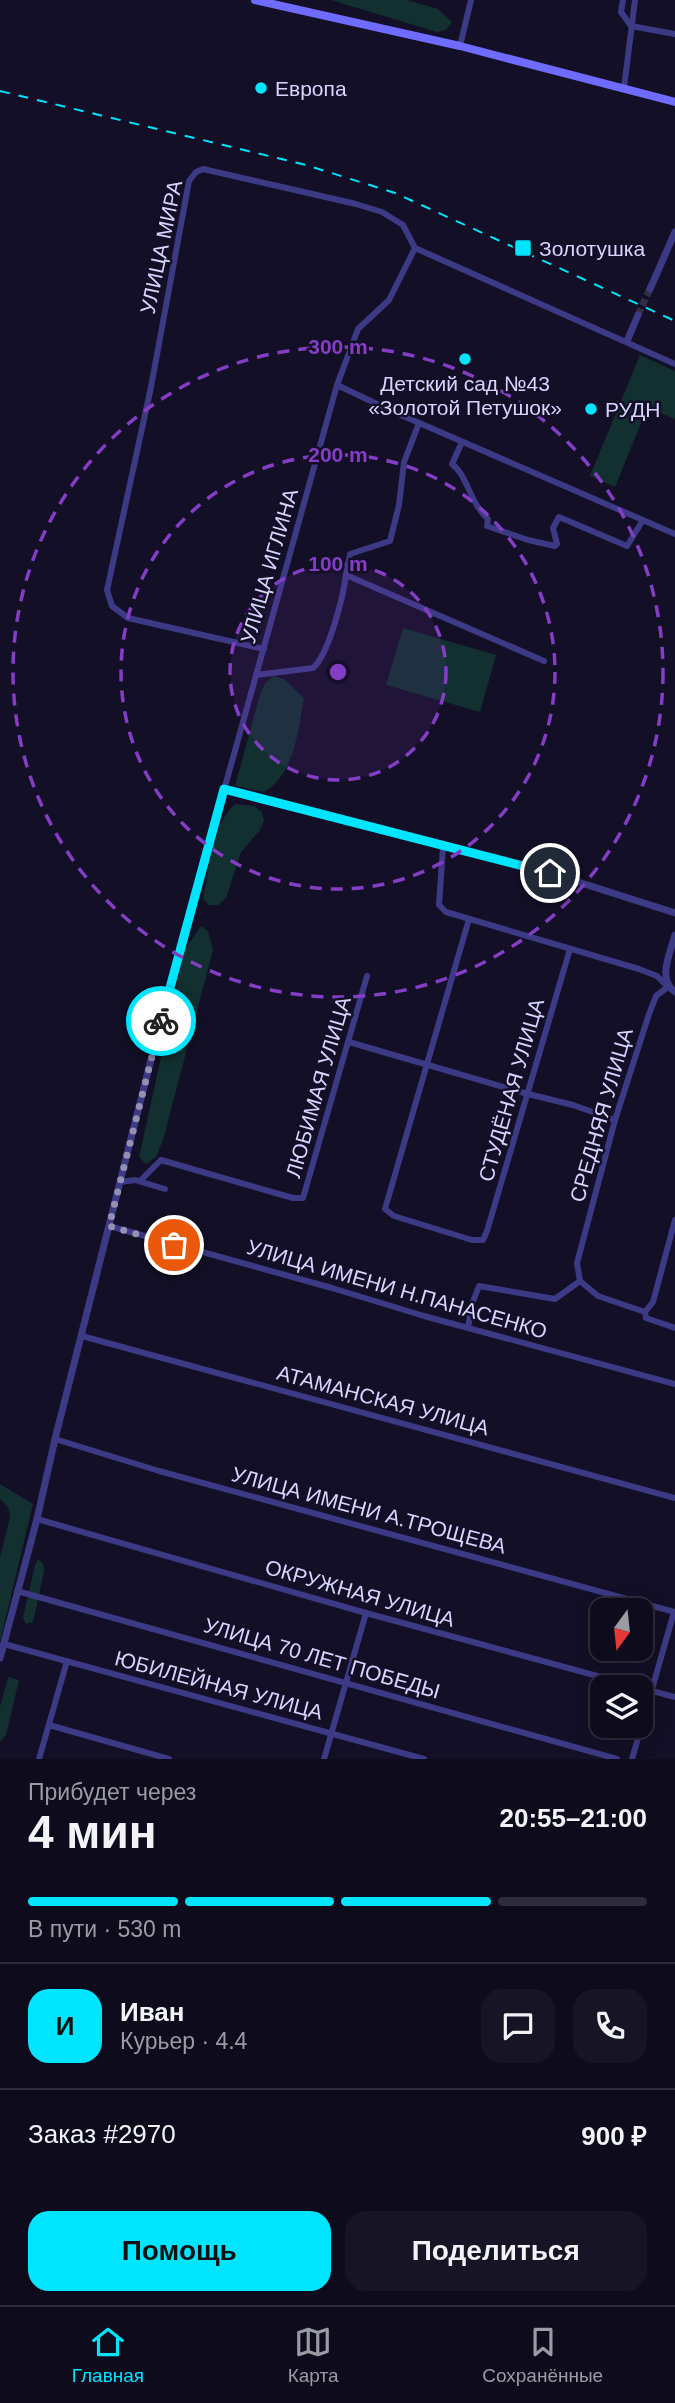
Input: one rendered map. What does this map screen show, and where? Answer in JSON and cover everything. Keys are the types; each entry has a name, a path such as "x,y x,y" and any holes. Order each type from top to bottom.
{"main road":[{"path":"255,0 460,46 674,102"}],"street":[{"path":"460,46 471,0"},
{"path":"624,0 621,12 631,26 675,34"},
{"path":"624,88 635,0"},
{"name":"УЛИЦА МИРА","path":"264,649 128,618 111,606 107,590 151,387 189,181 196,172 203,169 356,204 382,212 402,225 415,248"},
{"path":"650,289 675,232"},
{"path":"415,248 675,364"},
{"name":"УЛИЦА ИГЛИНА","path":"224,789 337,385 358,329 389,300 415,248"},
{"path":"627,341 638,315"},
{"path":"337,385 675,534"},
{"path":"257,676 313,668 320,662 337,614 350,554 390,541 399,506 404,462 419,423"},
{"path":"462,442 452,464 459,469 477,509 488,519 487,526 555,546 557,544 554,528 559,517 627,546 643,520"},
{"path":"346,575 544,661"},
{"path":"0,1658 167,996 224,789 550,873 675,912"},
{"path":"443,847 439,905 446,912 639,969 657,976 671,990"},
{"path":"428,1065 469,919"},
{"path":"671,990 664,973 675,935"},
{"name":"СТУДЁНАЯ УЛИЦА","path":"428,1065 385,1209 394,1216 472,1240 483,1240 570,949"},
{"name":"ЛЮБИМАЯ УЛИЦА","path":"140,1181 160,1160 293,1198 303,1198 367,976"},
{"name":"СРЕДНЯЯ УЛИЦА","path":"580,1281 577,1263 615,1120 656,996 671,990"},
{"path":"349,1042 573,1105 615,1120"},
{"path":"120,1182 140,1181 165,1189"},
{"path":"646,1315 653,1302 675,1220"},
{"name":"УЛИЦА ИМЕНИ Н.ПАНАСЕНКО","path":"109,1226 675,1384"},
{"path":"468,1328 472,1304 479,1286 555,1299 580,1281 598,1296 675,1328"},
{"name":"АТАМАНСКАЯ УЛИЦА","path":"82,1336 675,1498"},
{"name":"УЛИЦА ИМЕНИ А.ТРОЩЕВА","path":"55,1439 159,1471 675,1612"},
{"name":"ОКРУЖНАЯ УЛИЦА","path":"37,1519 366,1613 596,1675"},
{"name":"УЛИЦА 70 ЛЕТ ПОБЕДЫ","path":"17,1591 617,1759"},
{"path":"653,1687 675,1612"},
{"path":"324,1759 366,1613"},
{"name":"ЮБИЛЕЙНАЯ УЛИЦА","path":"4,1644 424,1759"},
{"path":"39,1759 67,1661"},
{"name":"ОКРУЖНАЯ УЛИЦА","path":"653,1690 675,1697"},
{"path":"49,1725 169,1759"},
{"path":"632,1759 638,1738"}],"green space":[{"path":"331,0 407,0 438,9 452,22 446,30 437,32"},
{"path":"640,355 675,371 675,419 647,408 615,487 590,476"},
{"path":"403,628 496,655 480,712 386,685"},
{"path":"274,676 284,679 304,698 289,763 274,784 264,792 235,786 261,691 266,682"},
{"path":"235,804 254,806 262,812 264,821 260,830 241,852 226,898 218,905 209,905 203,899 213,848 222,822"},
{"path":"201,926 208,931 213,950 163,1140 156,1157 146,1164 139,1157 185,949"},
{"path":"0,1484 33,1504 0,1642 0,1557 10,1517 8,1507 0,1499"},
{"path":"38,1559 43,1564 44,1571 33,1622 26,1624 23,1618"},
{"path":"8,1677 19,1680 6,1735 0,1742 0,1707"}],"tunnel":[{"path":"638,315 650,289"}],"railway":[{"path":"0,91 306,165 395,193 675,321"}],"way so far":[{"path":"161,1021 109,1226 174,1245"}],"place":[{"name":"Европа","path":"261,88"},
{"name":"Золотушка","path":"523,248"},
{"name":"Детский сад №43 «Золотой Петушок»","path":"465,359"},
{"name":"РУДН","path":"591,409"}],"route":[{"path":"161,1021 224,789 550,873"}]}
